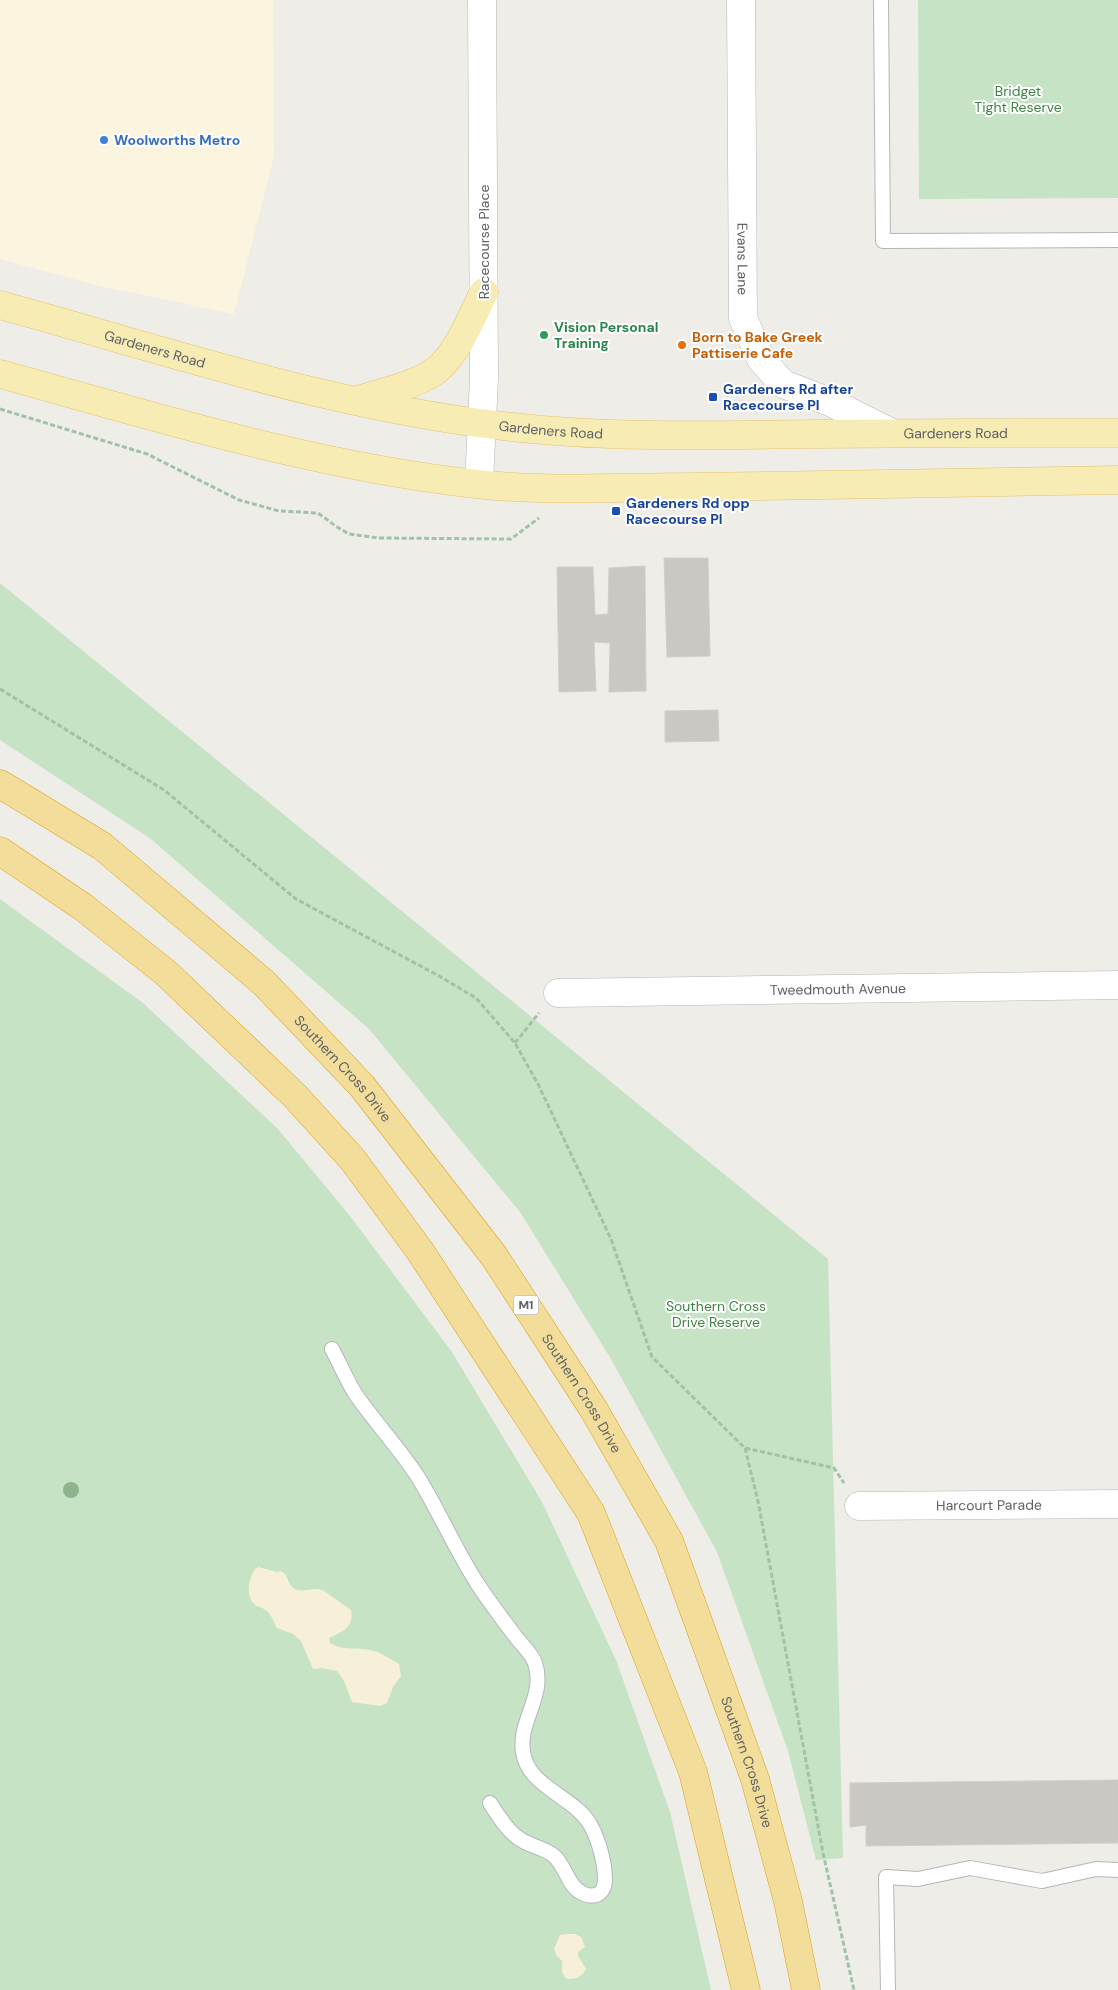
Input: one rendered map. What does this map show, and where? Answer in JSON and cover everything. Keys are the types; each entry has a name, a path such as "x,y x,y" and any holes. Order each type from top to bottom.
{"highway":[{"name":"Southern Cross Drive","path":"0,784 102,846 264,983 362,1086 494,1256 594,1410 668,1541 755,1779 788,1901 806,1990"},
{"path":"0,851 83,907 166,973 295,1096 353,1160 420,1251 591,1513 693,1772 746,1990"}],"main road":[{"path":"357,401 410,383 438,369 454,349 484,292"},
{"name":"Gardeners Road","path":"0,305 295,388 438,417 531,430 619,435 1118,433"},
{"path":"0,374 230,438 350,465 479,484 542,487 747,486 1118,480"}],"street":[{"name":"Racecourse Place","path":"479,484 484,292 482,0"},
{"name":"Evans Lane","path":"741,0 742,318 761,359 783,384 830,402 892,434"},
{"name":"Tweedmouth Avenue","path":"558,993 1118,985"},
{"name":"Harcourt Parade","path":"859,1506 1118,1504"}],"lane":[{"path":"881,0 883,241 1118,240"},
{"path":"332,1349 355,1393 416,1474 464,1564 492,1607 534,1661 538,1678 535,1700 525,1730 522,1751 527,1767 538,1780 574,1806 591,1826 603,1860 605,1881 603,1889 597,1895 590,1897 574,1888 554,1856 518,1838 506,1827 490,1803"},
{"path":"888,1990 886,1878 918,1879 970,1868 1042,1881 1096,1869 1118,1870"}],"path":[{"path":"0,409 147,454 239,500 279,511 318,513 349,534 378,538 511,540 544,514"},
{"path":"0,689 164,790 296,899 440,976 476,998 515,1043 539,1086 611,1238 652,1357 745,1448 834,1468 859,1506"},
{"path":"515,1043 536,1016 558,993"},
{"path":"745,1448 758,1501 823,1853 854,1990"}],"shaded area":[{"path":"0,0 273,0 274,156 234,314 100,286 0,259"}],"green space":[{"name":"Bridget Tight Reserve","path":"918,0 1118,0 1118,198 919,199"},
{"name":"Southern Cross Drive Reserve","path":"0,583 828,1259 843,1858 816,1860 788,1751 717,1552 611,1359 520,1212 369,1029 151,839 0,740"},
{"path":"0,899 143,1003 278,1129 350,1216 452,1352 542,1502 616,1660 670,1812 711,1990 0,1990"}],"sand":[{"path":"258,1567 277,1572 281,1571 295,1589 322,1590 351,1610 349,1625 343,1631 329,1638 330,1643 344,1648 374,1651 399,1664 401,1676 393,1687 387,1703 380,1706 352,1702 344,1681 337,1671 322,1668 313,1669 301,1641 293,1634 277,1628 268,1612 253,1603 249,1594 249,1584 252,1574"},
{"path":"575,1934 581,1937 585,1947 578,1952 578,1956 586,1969 575,1979 565,1978 562,1971 562,1961 554,1949 560,1935"}],"building":[{"path":"664,558 708,558 710,656 667,657"},
{"path":"645,566 646,691 609,692 610,643 594,642 596,691 559,692 557,567 593,567 595,615 608,614 609,568"},
{"path":"718,710 719,741 665,742 665,711"},
{"path":"1118,1780 1118,1843 866,1846 866,1825 850,1827 850,1783"}],"place":[{"name":"Woolworths Metro","path":"104,140"},
{"name":"Vision Personal Training","path":"544,335"},
{"name":"Born to Bake Greek Pattiserie Cafe","path":"682,345"},
{"name":"Gardeners Rd after Racecourse Pl","path":"713,397"},
{"name":"Gardeners Rd opp Racecourse Pl","path":"616,511"}]}
